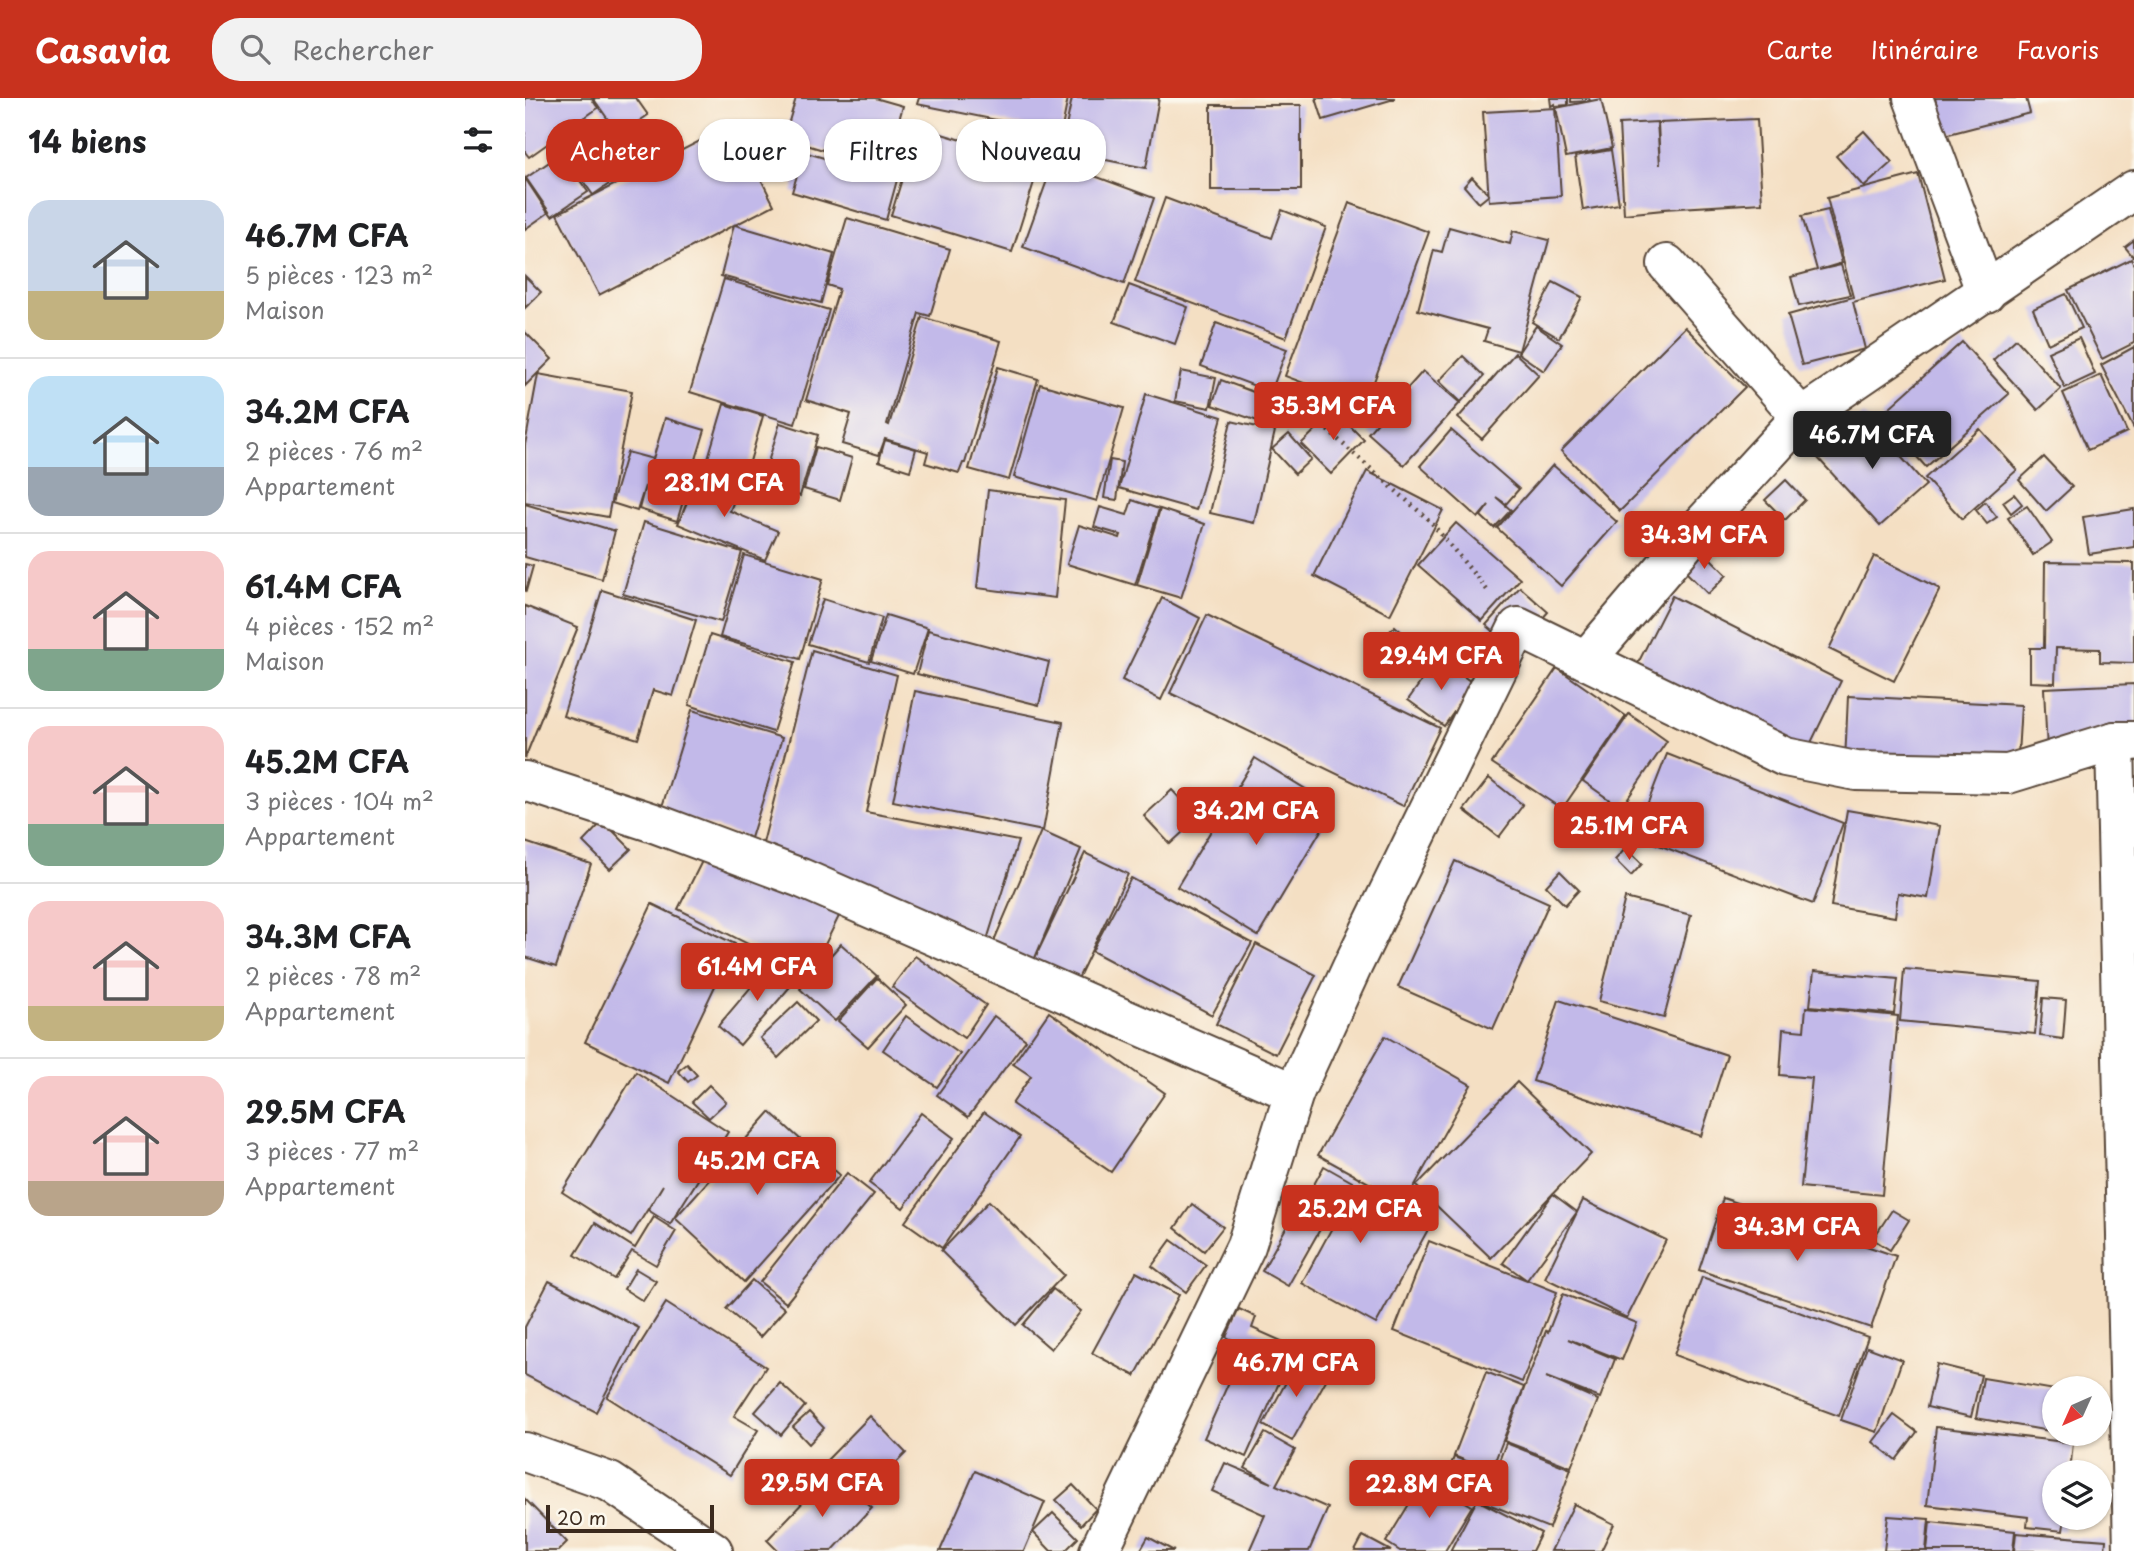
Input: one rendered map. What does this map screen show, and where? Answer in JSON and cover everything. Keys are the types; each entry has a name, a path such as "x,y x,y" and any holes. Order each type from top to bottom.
{"street":[{"path":"1913,98 1986,293"},
{"path":"1586,660 1696,531 1801,417 2134,190"},
{"path":"1667,264 1801,417"},
{"path":"1099,1551 1246,1246 1294,1093 1353,965 1518,627 1785,757 1856,771 2008,774 2124,741 2133,1551"},
{"path":"525,782 654,823 801,878 1294,1093"},
{"path":"525,1452 610,1482 713,1551"}],"path":[{"path":"1317,421 1430,521 1518,627"}],"building":[{"path":"525,98 591,98 598,108 583,119 546,119 546,145 529,157 525,152"},
{"path":"593,98 636,98 648,115 642,119 608,119"},
{"path":"796,98 875,98 903,106 899,119 824,119 824,150 810,146 810,119 790,119"},
{"path":"919,98 1068,98 1064,119 991,119 917,104"},
{"path":"1072,98 1159,98 1146,168 1106,160 1106,119 1068,119"},
{"path":"1316,98 1394,98 1394,99 1323,120"},
{"path":"1550,98 1568,98 1568,105 1551,106"},
{"path":"1571,98 1589,98 1590,101 1571,102"},
{"path":"1935,98 2026,98 2030,113 1945,135"},
{"path":"1601,99 1612,148 1566,157 1556,108"},
{"path":"1211,105 1301,105 1301,190 1211,190"},
{"path":"1555,108 1561,196 1489,201 1483,112"},
{"path":"1757,119 1762,203 1624,214 1619,124 1657,122 1660,165 1658,123"},
{"path":"1864,131 1892,162 1864,187 1836,156"},
{"path":"942,134 956,138 956,182 1034,182 1012,252 891,215 901,182 942,182"},
{"path":"698,142 698,182 762,182 774,205 735,225 834,254 821,303 721,276 734,225 599,295 557,214 620,182 684,182 684,149"},
{"path":"1611,150 1619,204 1583,210 1575,156"},
{"path":"810,154 824,158 824,182 896,182 886,220 792,192 795,182 810,182"},
{"path":"546,164 546,182 581,182 588,192 552,216 526,178"},
{"path":"1918,174 1945,279 1853,302 1865,349 1802,365 1788,315 1853,297 1827,198"},
{"path":"1472,177 1489,195 1479,203 1464,186"},
{"path":"525,178 548,213 525,229"},
{"path":"1106,180 1154,198 1124,284 1023,247 1046,182"},
{"path":"584,182 612,182 593,195"},
{"path":"1165,198 1272,238 1282,210 1326,227 1286,338 1135,282"},
{"path":"1349,203 1429,232 1365,406 1285,376"},
{"path":"1828,210 1842,263 1819,270 1841,265 1850,295 1799,306 1791,277 1817,270 1802,216"},
{"path":"847,218 950,249 930,316 919,313 887,424 889,425 922,317 1001,341 965,463 959,473 925,463 928,452 885,439 879,455 842,444 851,414 806,400 839,289 827,285"},
{"path":"1449,227 1510,244 1513,231 1549,240 1519,351 1484,341 1488,329 1418,310 1434,250 1442,252"},
{"path":"2134,240 2134,258 2125,247"},
{"path":"2131,259 2134,265 2134,343 2102,359 2068,290"},
{"path":"525,276 541,292 525,308"},
{"path":"724,279 829,310 795,424 690,392"},
{"path":"1553,282 1582,297 1559,338 1532,322"},
{"path":"1129,285 1188,307 1175,344 1114,322"},
{"path":"2066,294 2082,328 2048,344 2033,309"},
{"path":"1216,323 1287,349 1271,392 1201,366"},
{"path":"1536,326 1562,344 1544,371 1518,353"},
{"path":"1685,327 1745,387 1620,511 1561,451"},
{"path":"525,332 552,359 525,386"},
{"path":"2079,338 2095,374 2065,388 2048,352"},
{"path":"2016,339 2061,389 2038,410 1993,360"},
{"path":"1962,342 2009,394 1926,467 1880,416"},
{"path":"2134,347 2134,429 2101,365"},
{"path":"1515,353 1539,375 1482,439 1458,418"},
{"path":"1463,356 1484,376 1461,402 1439,381"},
{"path":"998,367 1038,379 1009,480 969,469"},
{"path":"1181,371 1216,378 1210,408 1175,401"},
{"path":"1423,371 1460,403 1404,465 1368,433"},
{"path":"538,374 632,391 608,517 525,502 525,445"},
{"path":"2101,375 2127,432 2088,450 2063,393"},
{"path":"1221,380 1275,400 1266,424 1212,405"},
{"path":"1040,384 1124,408 1097,501 1014,477"},
{"path":"1146,394 1222,417 1196,510 1119,488"},
{"path":"724,404 763,416 743,486 703,475"},
{"path":"1335,411 1364,440 1331,474 1301,444"},
{"path":"1864,415 1926,485 1880,526 1817,457"},
{"path":"665,418 705,430 677,521 639,509 645,486 637,511 612,503 627,452 653,459"},
{"path":"1231,421 1275,431 1254,523 1210,513"},
{"path":"780,423 818,435 800,496 761,485"},
{"path":"1980,429 2017,470 1962,519 1925,478"},
{"path":"1451,430 1519,489 1506,504 1496,497 1511,510 1494,528 1481,516 1489,505 1478,518 1420,466"},
{"path":"1289,434 1311,459 1295,474 1272,449"},
{"path":"885,440 916,449 910,471 879,461"},
{"path":"816,447 852,458 840,500 804,489"},
{"path":"2044,457 2072,487 2046,511 2019,480"},
{"path":"1110,460 1122,462 1117,500 1104,498"},
{"path":"1553,465 1617,522 1561,586 1497,528"},
{"path":"1367,471 1443,510 1390,615 1314,576"},
{"path":"699,473 738,490 730,511 778,531 765,560 678,524"},
{"path":"1786,480 1805,500 1785,520 1765,500"},
{"path":"988,490 1065,500 1055,598 977,588"},
{"path":"2014,494 2022,504 2011,513 2003,502"},
{"path":"1132,500 1159,509 1135,585 1067,564 1079,525 1120,538 1121,535 1094,527 1100,507 1127,515"},
{"path":"1985,502 1997,517 1987,524 1976,510"},
{"path":"525,504 615,531 602,579 525,557"},
{"path":"2027,506 2052,542 2033,555 2008,518"},
{"path":"1160,509 1205,524 1181,598 1137,585"},
{"path":"2134,509 2134,547 2089,554 2083,517"},
{"path":"644,522 742,552 721,622 623,594"},
{"path":"1456,523 1520,579 1482,621 1418,565"},
{"path":"1700,548 1727,575 1708,594 1681,567"},
{"path":"744,555 823,579 800,659 720,637"},
{"path":"1874,556 1940,589 1894,681 1829,649"},
{"path":"2045,562 2134,563 2134,663 2100,662 2100,649 2056,648 2055,683 2030,682 2030,648 2044,648"},
{"path":"525,564 533,566 526,591 525,590"},
{"path":"1520,587 1548,612 1515,650 1486,625"},
{"path":"602,590 696,620 673,696 653,690 638,739 563,716"},
{"path":"1672,596 1841,681 1805,755 1635,669"},
{"path":"1162,598 1200,618 1161,700 1122,680"},
{"path":"823,599 882,618 869,662 808,644"},
{"path":"525,606 578,627 525,758"},
{"path":"886,615 928,628 913,674 871,661"},
{"path":"1207,615 1440,728 1403,806 1170,693"},
{"path":"1395,626 1413,642 1393,663 1375,647"},
{"path":"928,630 1049,662 1039,705 917,674"},
{"path":"710,635 795,662 773,732 689,705"},
{"path":"812,650 897,675 866,812 1018,841 981,959 761,851"},
{"path":"1438,658 1474,684 1444,726 1408,700"},
{"path":"1557,668 1626,716 1562,809 1492,763"},
{"path":"2134,684 2134,768 2048,772 2044,688"},
{"path":"915,691 1063,722 1043,831 893,801"},
{"path":"1848,696 2021,705 2017,771 1845,762"},
{"path":"692,710 782,738 751,838 661,810"},
{"path":"1629,714 1667,741 1621,808 1583,781"},
{"path":"1667,754 1843,823 1813,904 1635,836"},
{"path":"1255,758 1335,807 1258,936 1177,887"},
{"path":"1489,778 1523,805 1499,837 1464,810"},
{"path":"1172,790 1198,818 1170,844 1144,816"},
{"path":"1608,801 1629,823 1608,843 1587,821"},
{"path":"1847,810 1940,826 1928,898 1898,893 1895,917 1831,906"},
{"path":"603,821 631,849 610,869 583,842"},
{"path":"1041,831 1081,849 1035,958 1085,853 1128,874 1075,985 984,964"},
{"path":"715,835 847,900 810,975 678,909"},
{"path":"525,842 591,864 556,967 525,957"},
{"path":"1626,848 1642,864 1631,876 1615,860"},
{"path":"1455,861 1549,903 1493,1029 1398,987"},
{"path":"1560,871 1579,890 1565,905 1546,886"},
{"path":"1131,878 1252,943 1212,1015 1092,951"},
{"path":"1625,898 1691,915 1664,1018 1599,1001"},
{"path":"652,904 735,944 669,1083 585,1042"},
{"path":"841,944 877,976 835,1021 800,989"},
{"path":"1256,944 1316,975 1276,1054 1216,1024"},
{"path":"915,956 986,1005 964,1038 892,987"},
{"path":"773,961 795,981 740,1045 718,1026"},
{"path":"1904,969 2040,981 2035,1034 1900,1021"},
{"path":"1814,971 1898,979 1894,1014 1810,1006"},
{"path":"877,978 906,1005 868,1047 838,1021"},
{"path":"2043,998 2066,1000 2063,1039 2040,1036"},
{"path":"1559,1000 1727,1055 1701,1136 1533,1081"},
{"path":"798,1002 816,1021 778,1058 760,1038"},
{"path":"1806,1007 1898,1016 1882,1195 1801,1187 1812,1078 1780,1075 1783,1029 1804,1031"},
{"path":"1049,1012 1165,1093 1111,1172 1012,1104 1031,1076 1013,1064"},
{"path":"906,1016 960,1054 937,1087 883,1050"},
{"path":"994,1016 1026,1040 968,1117 937,1095"},
{"path":"1385,1036 1471,1085 1405,1203 1318,1155"},
{"path":"687,1064 697,1075 688,1082 678,1071"},
{"path":"636,1072 728,1132 670,1224 648,1210 663,1185 631,1236 562,1192"},
{"path":"1517,1082 1591,1154 1491,1258 1416,1186"},
{"path":"709,1085 726,1102 709,1118 692,1102"},
{"path":"770,1112 840,1175 744,1282 675,1218"},
{"path":"984,1112 1020,1137 942,1248 905,1222"},
{"path":"921,1113 954,1138 903,1208 869,1183"},
{"path":"1324,1166 1430,1226 1376,1324 1302,1283 1333,1226 1301,1208"},
{"path":"847,1173 874,1194 786,1303 760,1282"},
{"path":"1553,1194 1577,1212 1527,1280 1503,1263"},
{"path":"1723,1198 1896,1256 1871,1328 1699,1270"},
{"path":"1583,1200 1666,1240 1627,1318 1545,1278"},
{"path":"989,1201 1064,1275 1016,1325 941,1251"},
{"path":"1192,1204 1223,1227 1204,1251 1175,1228"},
{"path":"1297,1208 1323,1224 1288,1286 1262,1271"},
{"path":"1892,1210 1909,1220 1890,1250 1873,1239"},
{"path":"654,1217 676,1231 656,1265 632,1251 614,1279 575,1255 595,1223 635,1248"},
{"path":"1171,1240 1206,1265 1186,1292 1152,1266"},
{"path":"1429,1241 1557,1292 1522,1382 1394,1331"},
{"path":"636,1269 656,1281 643,1301 624,1289"},
{"path":"1136,1272 1179,1295 1135,1376 1092,1353"},
{"path":"1702,1277 1868,1337 1839,1416 1674,1355"},
{"path":"752,1280 785,1309 760,1337 726,1309"},
{"path":"549,1281 639,1328 596,1412 525,1375 525,1327"},
{"path":"1053,1289 1081,1311 1051,1349 1023,1325"},
{"path":"1563,1294 1637,1323 1622,1360 1568,1339 1615,1359 1600,1398 1546,1377 1598,1400 1571,1467 1504,1441"},
{"path":"666,1303 766,1367 734,1416 758,1430 730,1475 607,1397"},
{"path":"1239,1309 1256,1317 1252,1328 1295,1347 1246,1457 1204,1438 1245,1346 1226,1337"},
{"path":"1867,1347 1902,1360 1877,1432 1841,1420"},
{"path":"1300,1356 1330,1373 1292,1441 1263,1425"},
{"path":"1937,1364 1981,1375 1971,1417 1927,1407"},
{"path":"1486,1372 1524,1387 1480,1499 1443,1484 1454,1457 1478,1466 1454,1456"},
{"path":"1983,1378 2042,1388 2042,1430 1976,1418"},
{"path":"780,1383 805,1406 781,1435 755,1412"},
{"path":"809,1412 824,1428 809,1444 793,1427"},
{"path":"1894,1415 1917,1432 1896,1460 1873,1442"},
{"path":"870,1416 906,1453 863,1496 827,1460"},
{"path":"1936,1427 2042,1439 2042,1446 2073,1446 2071,1460 2042,1460 2042,1529 2027,1527 2028,1517 1927,1505"},
{"path":"1265,1433 1295,1450 1276,1485 1328,1508 1309,1551 1249,1551 1265,1515 1212,1491 1225,1463 1272,1483 1245,1468"},
{"path":"1506,1443 1571,1469 1549,1528 1483,1502"},
{"path":"975,1471 1045,1502 1024,1551 940,1551"},
{"path":"832,1472 872,1508 832,1551 778,1551 767,1540"},
{"path":"1425,1478 1472,1506 1445,1551 1400,1551 1386,1542"},
{"path":"1073,1485 1096,1509 1081,1525 1056,1500"},
{"path":"525,1499 567,1542 558,1551 525,1551"},
{"path":"1477,1500 1541,1533 1532,1551 1450,1551"},
{"path":"1574,1504 1614,1524 1601,1551 1551,1551"},
{"path":"1053,1513 1078,1538 1065,1551 1051,1551 1033,1532"},
{"path":"1888,1516 1929,1519 1926,1551 1884,1551"},
{"path":"1930,1522 2015,1531 2013,1551 1927,1551"},
{"path":"2016,1533 2106,1540 2105,1551 2014,1551"},
{"path":"1363,1536 1391,1551 1355,1551"},
{"path":"1148,1537 1174,1551 1140,1551"}]}
